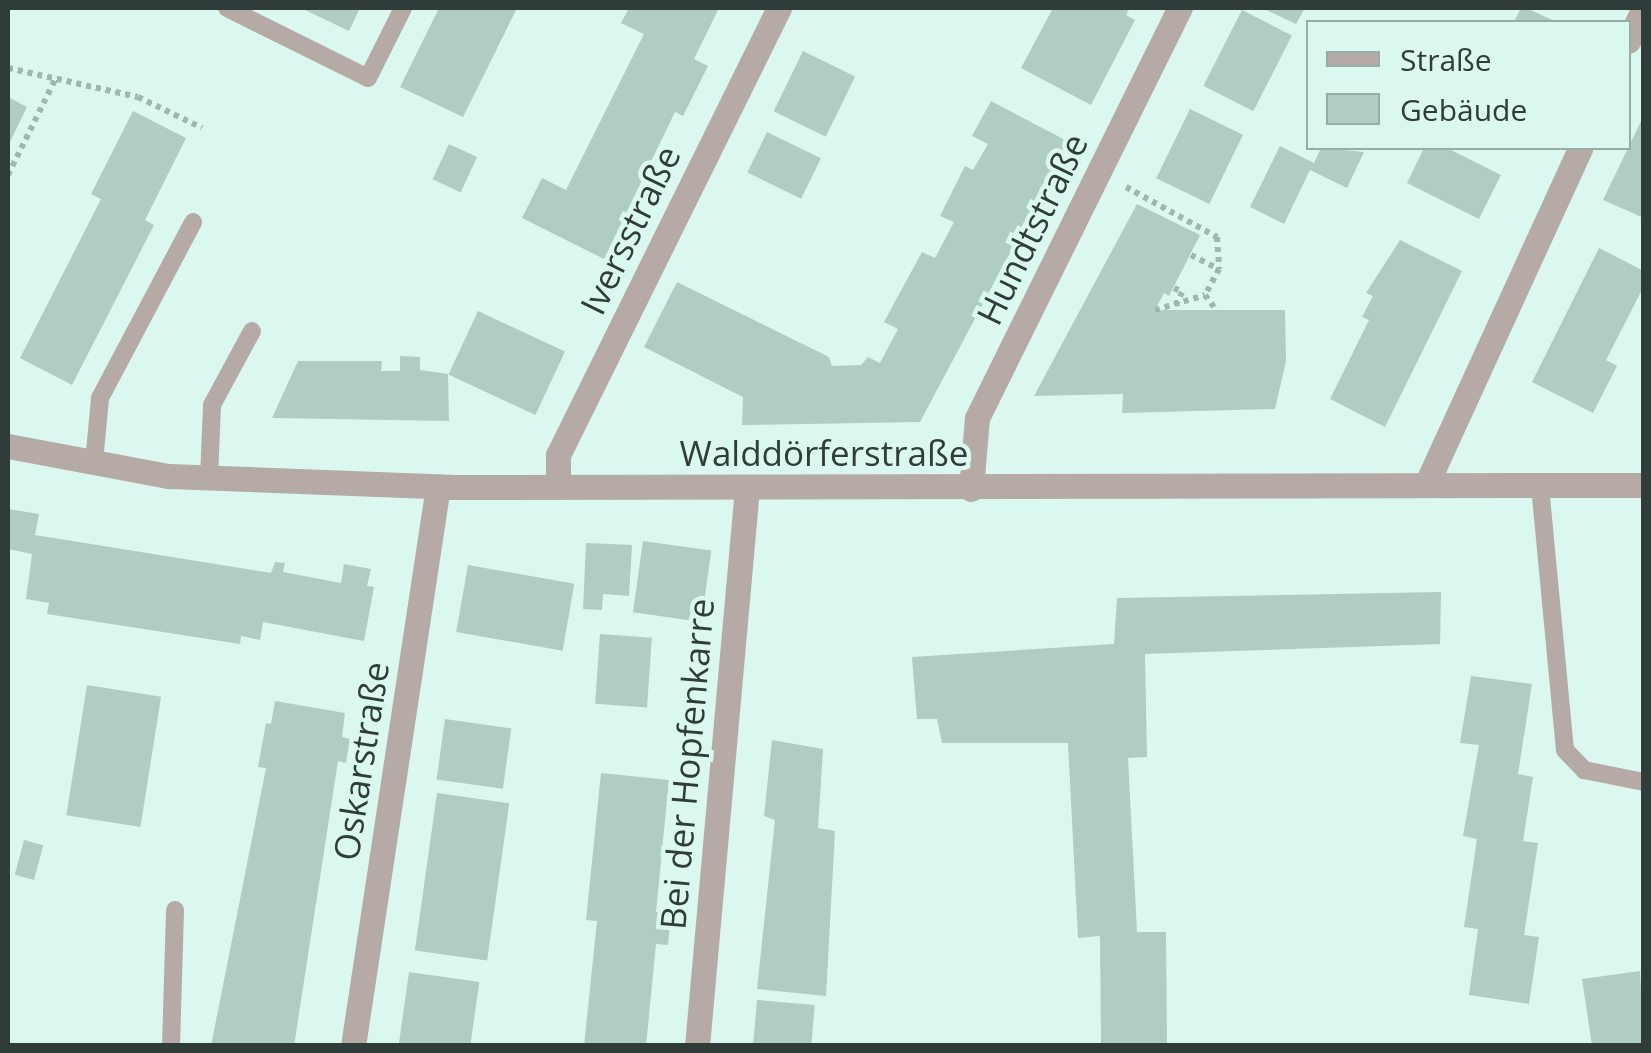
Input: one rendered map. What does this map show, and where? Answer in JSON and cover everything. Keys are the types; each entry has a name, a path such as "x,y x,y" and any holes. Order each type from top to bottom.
{"street":[{"name":"Iversstraße","path":"558,487 558,454 778,8"},
{"name":"Hundtstraße","path":"971,488 977,418 1180,8"},
{"path":"1631,34 1644,8"},
{"path":"1426,485 1579,150"},
{"name":"Walddörferstraße","path":"8,446 209,478 438,486 1644,484"},
{"name":"Oskarstraße","path":"353,1046 438,486"},
{"name":"Bei der Hopfenkarre","path":"696,1046 747,488"}],"lane":[{"path":"227,8 368,78 403,8"},
{"path":"94,462 100,398 193,222"},
{"path":"209,478 212,405 252,331"},
{"path":"1540,486 1566,750 1584,770 1644,782"},
{"path":"171,1046 175,910"}],"path":[{"path":"8,68 138,98 202,128"},
{"path":"8,175 56,78"},
{"path":"1098,174 1217,237 1219,269 1205,295 1155,310"},
{"path":"1190,254 1219,269"},
{"path":"1174,288 1182,292 1176,306"},
{"path":"1205,295 1217,311"}],"building":[{"path":"301,8 360,8 349,31"},
{"path":"439,8 517,8 463,117 400,87"},
{"path":"629,8 719,8 694,59 708,66 683,116 675,112 604,259 522,218 542,178 566,190 644,34 621,23"},
{"path":"1053,8 1130,8 1126,15 1135,20 1091,105 1021,68"},
{"path":"1262,8 1305,8 1296,24"},
{"path":"1521,8 1526,8 1553,20 1515,20"},
{"path":"1242,10 1292,35 1253,111 1203,86"},
{"path":"803,51 855,76 826,137 774,111"},
{"path":"8,97 27,107 8,146"},
{"path":"991,101 1069,142 920,422 742,425 743,397 644,347 677,282 829,357 832,366 861,365 868,357 880,363 898,329 884,322 922,252 935,258 954,222 940,216 965,166 973,170 988,144 972,136"},
{"path":"1190,109 1243,135 1209,204 1156,178"},
{"path":"133,111 186,138 145,220 154,225 72,385 20,358 101,199 91,194"},
{"path":"1644,115 1644,218 1603,200 1627,150 1631,150"},
{"path":"767,132 821,158 801,199 747,172"},
{"path":"449,144 477,157 461,192 433,179"},
{"path":"1280,146 1314,163 1320,150 1364,152 1347,188 1310,170 1284,224 1250,207"},
{"path":"1423,150 1451,150 1501,175 1479,219 1407,183"},
{"path":"1137,204 1200,235 1169,296 1164,293 1155,310 1285,310 1286,361 1275,409 1122,413 1123,394 1034,396"},
{"path":"1400,240 1462,271 1385,427 1330,399 1369,320 1362,317 1373,296 1366,293"},
{"path":"1599,248 1644,271 1644,286 1606,360 1617,366 1593,413 1532,382"},
{"path":"478,311 565,352 535,415 448,374"},
{"path":"400,356 420,357 420,370 448,374 449,421 272,418 298,361 382,361 381,371 400,371"},
{"path":"8,509 39,514 35,535 271,573 275,562 285,563 283,572 341,583 344,564 371,569 367,586 374,587 364,641 263,622 260,640 241,636 240,644 47,614 49,603 26,599 32,554 8,549"},
{"path":"643,541 711,551 701,622 633,612"},
{"path":"586,543 632,545 629,596 603,594 602,610 583,609"},
{"path":"468,565 574,584 563,651 456,632"},
{"path":"1441,592 1440,644 1145,654 1147,757 1128,758 1137,932 1166,932 1167,1046 1101,1046 1100,936 1078,938 1068,743 942,743 937,719 917,719 912,657 1114,644 1117,598"},
{"path":"600,634 652,638 647,707 595,704"},
{"path":"1471,676 1532,684 1518,774 1533,777 1523,841 1538,843 1524,935 1539,937 1529,1004 1469,995 1478,929 1464,927 1477,839 1463,836 1479,745 1460,743"},
{"path":"87,685 161,697 140,827 66,815"},
{"path":"275,701 345,713 342,737 350,739 346,763 338,761 294,1046 211,1046 266,768 258,767 266,723 271,724"},
{"path":"445,719 511,728 503,789 437,779"},
{"path":"772,740 823,749 818,828 835,831 826,996 757,989 775,820 764,816"},
{"path":"601,773 669,780 656,912 671,914 668,945 656,944 646,1046 584,1046 597,921 586,920"},
{"path":"437,793 509,803 487,961 415,950"},
{"path":"24,840 43,845 34,880 15,875"},
{"path":"1640,971 1644,1046 1592,1046 1582,979"},
{"path":"409,972 479,982 470,1046 399,1046"},
{"path":"757,1000 815,1005 811,1046 753,1046"}]}
